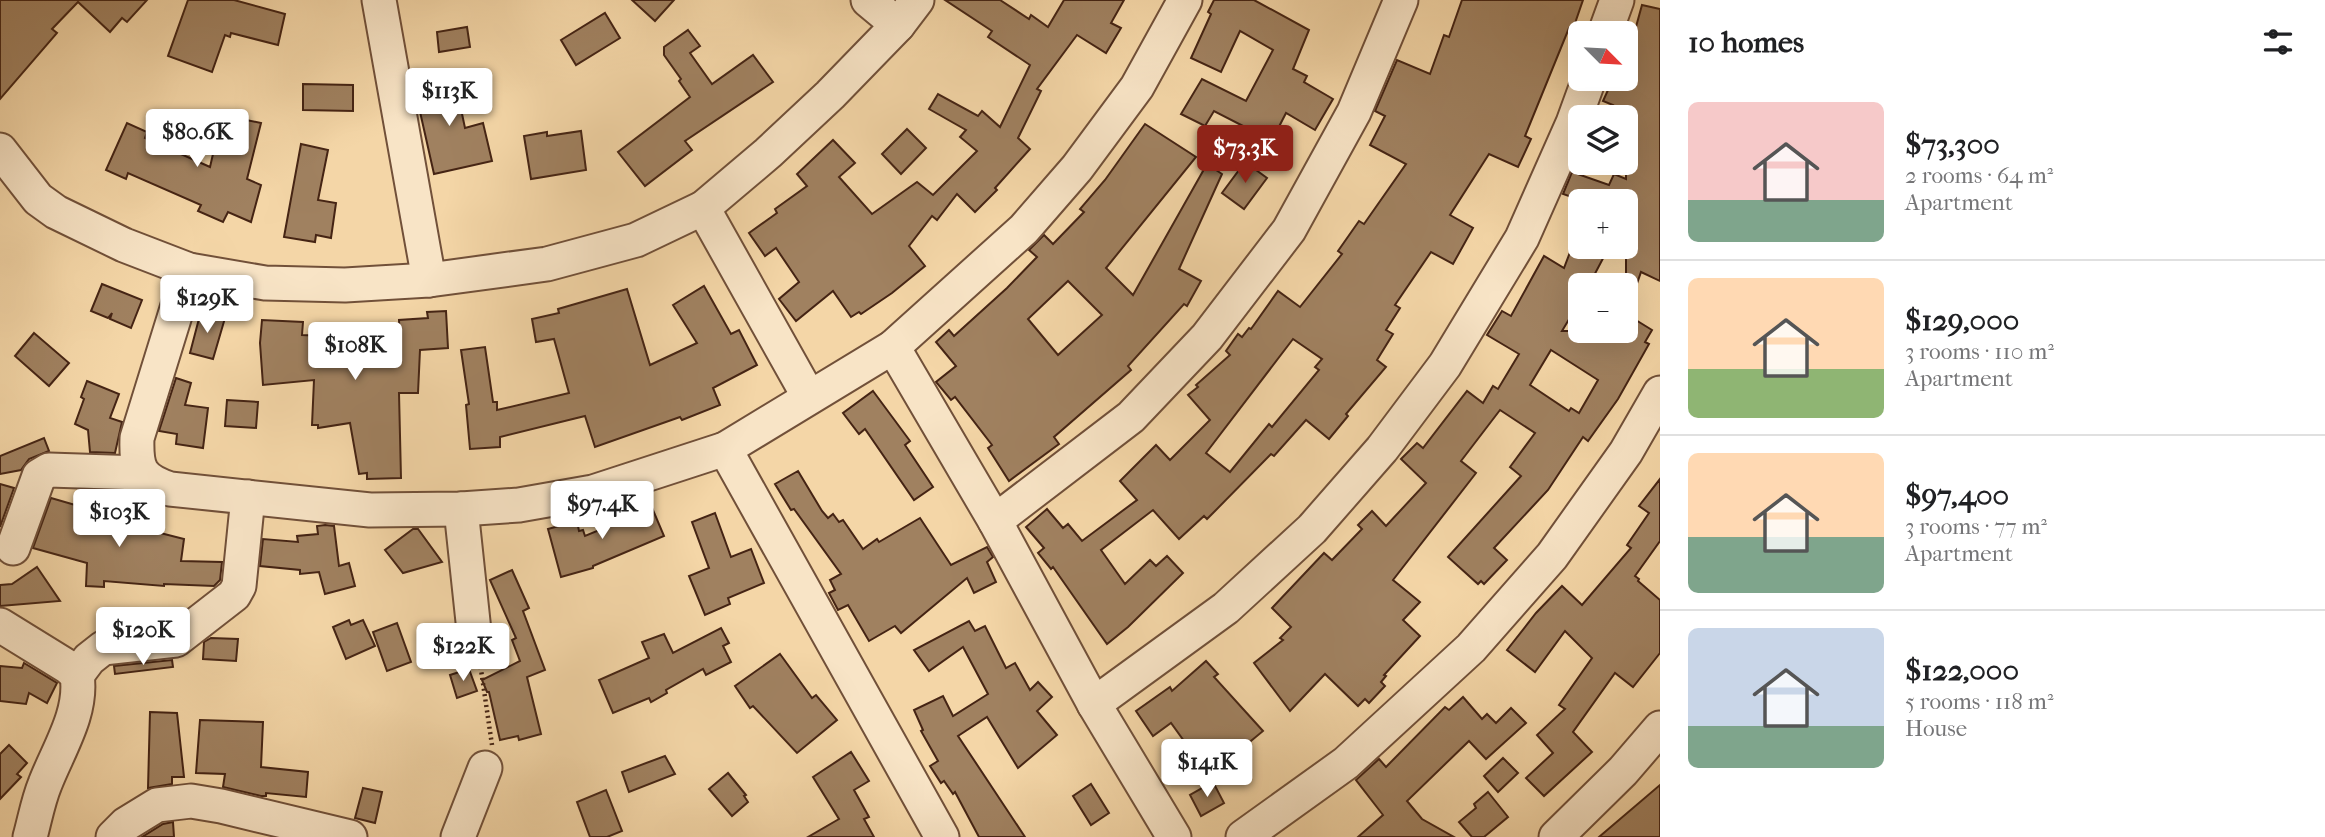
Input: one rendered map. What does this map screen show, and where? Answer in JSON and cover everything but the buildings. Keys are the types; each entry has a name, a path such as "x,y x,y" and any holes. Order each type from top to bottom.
{"street":[{"path":"379,0 429,280"},
{"path":"0,150 38,199 56,212 124,245 189,270 265,283 345,285 429,280 547,264 636,240 703,208 768,153 830,95 907,13 868,0"},
{"path":"189,270 137,438 137,457 141,473 154,484 170,489 370,510 519,505 593,492 725,449 893,347 1024,229 1077,168 1137,87 1185,0"},
{"path":"995,521 1131,417 1207,337 1289,230 1354,112 1401,0"},
{"path":"1609,21 1616,0"},
{"path":"1094,704 1226,608 1312,528 1382,450 1445,365 1522,238 1585,91"},
{"path":"703,208 809,397"},
{"path":"893,347 995,521 1094,704 1174,837"},
{"path":"1243,837 1346,763 1471,648 1552,556 1626,452 1660,393"},
{"path":"725,449 942,837"},
{"path":"13,548 39,477 49,470 141,473"},
{"path":"77,675 89,659 103,648 176,640 234,596 239,586 248,497"},
{"path":"461,509 474,631"},
{"path":"0,625 77,675 79,685 72,722 43,787 30,837"},
{"path":"1556,837 1623,771 1660,729"},
{"path":"458,837 485,768"},
{"path":"113,837 126,824 157,805 191,801 350,837"}],"path":[{"path":"474,631 492,746 485,768"}]}
